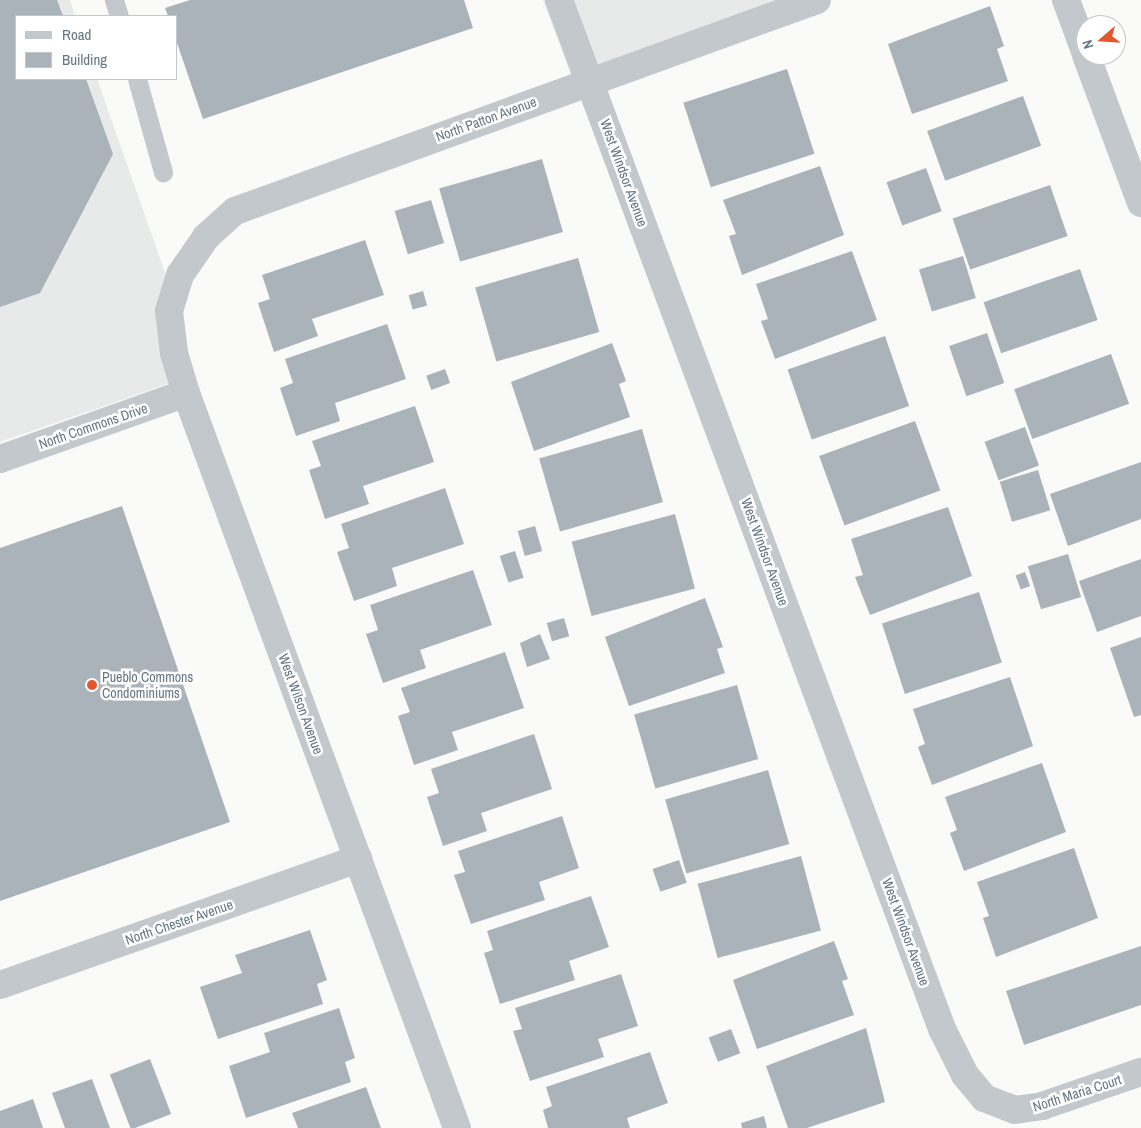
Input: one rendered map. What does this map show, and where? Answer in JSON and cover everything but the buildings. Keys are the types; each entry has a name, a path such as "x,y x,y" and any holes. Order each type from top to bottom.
{"street":[{"name":"West Windsor Avenue","path":"559,0 942,1029 965,1075 984,1098"},
{"name":"North Patton Avenue","path":"180,276 206,237 235,211 817,0"},
{"path":"1066,0 1076,27"},
{"path":"1090,65 1141,203"},
{"name":"West Wilson Avenue","path":"180,276 169,311 174,353 186,393 457,1128"},
{"name":"North Commons Drive","path":"0,459 186,393"},
{"name":"North Chester Avenue","path":"0,984 358,859"},
{"name":"North Maria Court","path":"984,1098 1015,1110 1042,1106 1141,1072"}],"lane":[{"path":"114,0 119,15"},
{"path":"137,80 163,172"}],"shaded area":[{"path":"0,0 70,0 75,15 15,15 15,80 97,80 168,281 173,382 0,442"},
{"path":"543,0 786,0 571,75"}],"place":[{"name":"Pueblo Commons Condominiums","path":"92,685"}]}
